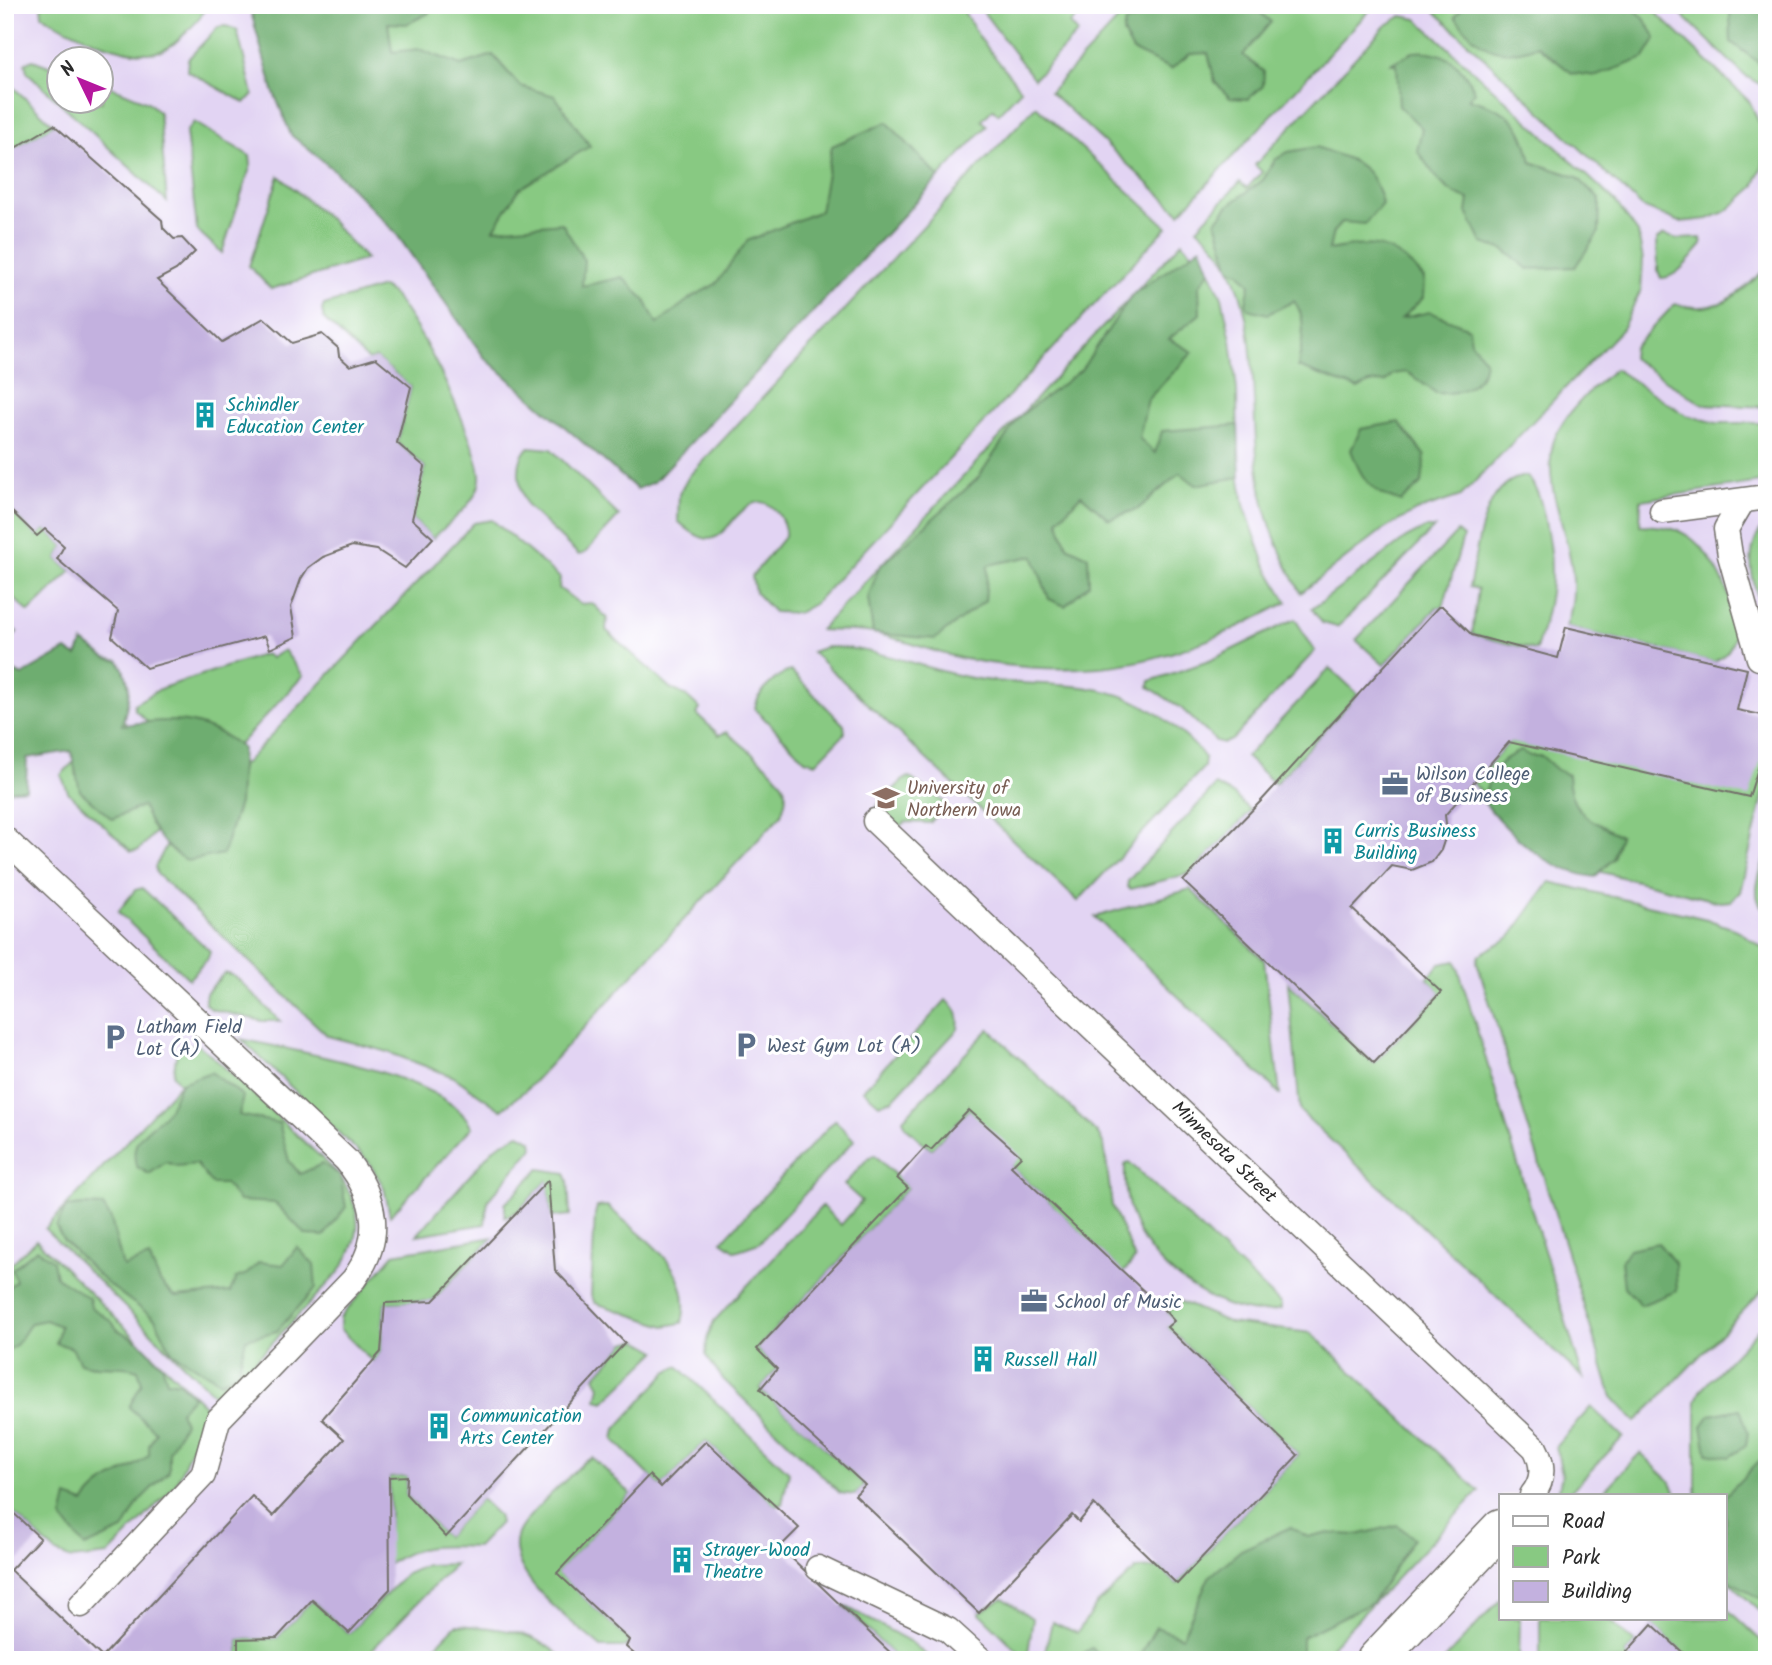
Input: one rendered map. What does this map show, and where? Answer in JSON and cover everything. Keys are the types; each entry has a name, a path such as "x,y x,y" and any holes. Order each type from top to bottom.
{"street":[{"path":"1376,1660 1499,1530"}],"lane":[{"path":"1662,511 1767,497"},
{"path":"1742,502 1726,529 1730,555 1759,657"},
{"name":"Minnesota Street","path":"875,821 1535,1448 1540,1457 1541,1478 1533,1494"},
{"path":"5,839 346,1160 363,1181 372,1214 373,1240 368,1257 354,1279 218,1420 203,1475 81,1605"},
{"path":"818,1568 948,1630 981,1660"}],"shaded area":[{"name":"University of Northern Iowa","path":"5,5 1767,5 1767,1660 5,1660"}],"green space":[{"path":"41,5 206,5 198,20 175,43 161,51 148,53 100,43 42,15"},
{"path":"249,5 960,5 979,37 1021,90 998,114 993,109 982,120 987,126 654,482 637,489 485,358 395,232 334,170 291,135 273,90"},
{"path":"249,5 430,5 429,13 407,24 388,23 392,52 419,49 461,65 493,55 520,86 555,96 590,146 519,189 494,229 562,223 584,260 582,286 623,277 645,300 657,324 692,297 716,284 747,241 820,211 832,146 887,122 939,177 654,482 637,489 485,358 395,232 334,170 291,135 273,90"},
{"path":"978,5 1103,5 1092,17 1083,10 1070,24 1078,33 1034,79"},
{"path":"1132,5 1362,5 1369,11 1180,213 1050,92"},
{"path":"1171,5 1252,5 1271,22 1243,55 1264,72 1263,86 1248,99 1230,98 1215,82 1208,53 1190,54 1171,69 1133,51 1123,33 1125,23"},
{"path":"1428,5 1648,5 1750,102 1760,125 1764,145 1763,165 1754,187 1727,211 1708,219 1680,222 1642,207"},
{"path":"1464,5 1628,5 1643,17 1656,38 1644,58 1597,76 1572,73 1537,46 1511,52 1490,48 1481,43 1455,17"},
{"path":"1672,5 1767,5 1767,88 1745,76"},
{"path":"1735,5 1767,5 1767,69 1731,42 1730,13"},
{"path":"1402,16 1417,19 1615,201 1638,233 1643,260 1641,290 1622,329 1461,496 1416,511 1381,531 1301,593 1278,545 1262,494 1250,347 1239,290 1225,259 1197,228 1240,182 1247,188 1262,172 1255,165 1385,26"},
{"path":"226,26 237,30 253,94 245,103 187,71 188,59 218,27"},
{"path":"1413,52 1434,53 1451,60 1464,73 1475,92 1468,99 1494,107 1518,126 1531,162 1577,177 1600,200 1599,232 1575,267 1528,269 1504,250 1482,243 1467,212 1469,199 1452,192 1433,173 1417,151 1422,128 1399,106 1397,64 1390,64"},
{"path":"33,60 46,65 46,90 27,72 25,63"},
{"path":"12,86 54,125 5,154 5,87"},
{"path":"116,89 148,102 159,112 167,202 74,116 116,116"},
{"path":"1036,106 1167,227 814,604 798,613 774,612 755,592 752,576 785,536 783,523 776,511 765,503 752,504 720,534 713,538 704,538 678,521 679,494 689,476"},
{"path":"194,122 250,156 251,165 222,253 197,230 186,132"},
{"path":"1316,147 1351,160 1366,171 1373,179 1382,204 1365,224 1342,222 1333,232 1329,250 1371,245 1391,251 1412,266 1424,278 1423,298 1402,318 1430,312 1469,328 1471,342 1485,360 1480,376 1468,387 1453,392 1436,393 1407,372 1393,374 1385,382 1369,383 1358,389 1298,367 1303,325 1294,301 1268,314 1248,309 1246,303 1250,284 1239,272 1230,269 1216,221 1229,205 1263,180 1275,160 1288,152"},
{"path":"279,176 330,220 366,259 271,289 249,266"},
{"path":"1664,235 1678,239 1701,238 1702,245 1679,271 1661,278 1658,271 1657,239"},
{"path":"1182,242 1210,271 1222,297 1237,390 1238,466 1244,505 1265,564 1287,602 1208,640 1171,653 1097,667 1058,669 970,660 873,633 820,630"},
{"path":"1201,247 1210,271 1199,286 1200,314 1169,339 1193,352 1148,399 1139,438 1155,453 1162,431 1238,425 1240,477 1196,485 1180,473 1138,509 1109,519 1081,495 1058,520 1067,546 1088,556 1089,584 1065,606 1049,599 1033,556 988,565 985,601 935,639 873,633 868,598 879,567 977,479 1020,416 1081,370 1132,295"},
{"path":"1767,267 1767,407 1702,404 1632,358 1633,348 1675,304 1703,307 1726,301"},
{"path":"382,287 409,316 425,342 468,434 480,475 476,493 470,502 433,538 412,519 425,467 397,443 411,387 376,358 368,360 324,319 322,310 324,305"},
{"path":"1615,369 1686,415 1717,423 1767,423 1767,481 1641,500 1640,525 1671,528 1688,536 1709,557 1727,590 1735,624 1733,640 1726,653 1714,662 1566,627 1572,602 1573,579 1570,556 1553,491 1552,448 1568,415"},
{"path":"1399,422 1425,456 1422,483 1401,502 1368,484 1351,450 1361,429"},
{"path":"529,447 551,449 619,516 585,553 579,555 527,506 520,483 519,467"},
{"path":"1527,476 1541,503 1551,571 1549,601 1536,650 1472,635 1478,589 1469,587 1479,537 1491,503 1500,490 1512,480"},
{"path":"5,505 37,536 45,529 64,546 57,559 71,571 29,612 5,591"},
{"path":"492,520 560,578 559,588 580,604 592,603 607,618 606,630 671,689 694,702 700,709 697,714 719,735 727,732 767,766 780,780 786,794 781,815 528,1088 501,1110 454,1077 385,1051 328,1036 157,874 155,867 166,846 474,523"},
{"path":"1767,521 1767,627 1751,559 1758,534"},
{"path":"1425,528 1434,528 1344,621 1337,627 1322,623 1312,609 1406,538"},
{"path":"1457,532 1463,537 1443,607 1437,607 1384,665 1356,640"},
{"path":"1295,619 1315,651 1232,740 1224,743 1216,741 1181,708 1149,687 1150,681 1209,661"},
{"path":"5,621 17,632 5,650"},
{"path":"83,642 106,658 119,661 124,670 129,693 122,725 156,721 185,722 213,730 242,748 239,803 223,854 187,861 159,838 143,806 112,819 80,791 71,751 27,758 26,789 5,791 5,666 22,675 66,650 77,656"},
{"path":"826,647 884,655 978,679 1106,691 1153,711 1198,750 1205,758 1204,767 1078,901 812,652"},
{"path":"284,650 303,676 208,778 135,710 134,704 162,688 265,654 271,658"},
{"path":"1330,668 1358,694 1275,784 1246,757"},
{"path":"791,671 844,725 845,733 816,763 805,760 755,709 759,697 768,686"},
{"path":"123,720 195,788 139,850 131,851 68,792 61,775 113,721"},
{"path":"1509,742 1767,755 1767,780 1740,892 1731,901 1720,902 1558,861 1473,784"},
{"path":"1521,751 1530,756 1542,756 1557,770 1568,775 1577,807 1590,819 1620,836 1613,859 1595,877 1562,868 1532,850 1506,827 1483,801 1495,770 1506,759"},
{"path":"909,777 947,804 930,823 906,822 899,827 877,806"},
{"path":"1216,785 1234,795 1251,811 1191,873 1131,889 1127,887 1128,881"},
{"path":"1767,850 1767,912 1761,906 1757,892"},
{"path":"1550,882 1707,919 1739,931 1767,951 1767,1286 1636,1422 1612,1397 1477,962 1479,955 1510,937"},
{"path":"142,888 210,951 208,958 189,979 118,912 135,890"},
{"path":"1190,889 1264,960 1280,1094 1095,917"},
{"path":"1456,961 1583,1378 1300,1111 1288,983 1374,1063 1441,993 1427,979 1440,964"},
{"path":"225,973 236,977 280,1021 262,1021 211,1009 205,1003 206,993"},
{"path":"946,1000 957,1012 958,1029 892,1100 879,1104 863,1090"},
{"path":"989,1029 1097,1133 1104,1144 1112,1206 1135,1259 1123,1273 1011,1166 969,1110 931,1150 906,1127 903,1119"},
{"path":"241,1039 332,1059 402,1079 457,1109 472,1127 390,1216 384,1187 368,1161"},
{"path":"187,1045 198,1045 210,1054 340,1175 353,1201 358,1224 353,1247 339,1272 219,1399 45,1229 180,1084 173,1075 177,1051"},
{"path":"211,1072 243,1096 239,1115 279,1123 289,1161 300,1174 322,1164 340,1175 346,1207 324,1236 306,1235 275,1203 239,1201 225,1184 212,1184 196,1164 177,1166 166,1162 149,1174 136,1166 134,1155 139,1139 168,1110 181,1083"},
{"path":"835,1120 854,1140 759,1243 736,1251 722,1241"},
{"path":"519,1134 532,1141 533,1148 488,1200 485,1224 417,1235 494,1148"},
{"path":"875,1155 908,1188 757,1349 777,1369 760,1389 865,1485 855,1495 840,1493 723,1379 706,1356 707,1339 714,1321 822,1206 841,1225 862,1201 844,1185 868,1158"},
{"path":"1129,1162 1281,1304 1281,1309 1263,1312 1226,1304 1190,1286 1158,1260 1136,1227 1129,1208 1125,1165"},
{"path":"539,1169 565,1173 570,1215 552,1217 547,1181 518,1211 505,1217 505,1204"},
{"path":"103,1206 111,1219 123,1267 149,1257 160,1282 175,1297 230,1292 236,1278 247,1274 259,1262 283,1265 297,1247 314,1265 316,1288 277,1331 246,1339 238,1371 221,1382 172,1352 155,1319 105,1282 64,1241 56,1227 66,1207"},
{"path":"607,1206 650,1243 674,1270 684,1303 682,1323 665,1326 595,1303 591,1295 595,1214 597,1207"},
{"path":"493,1237 433,1301 385,1303 381,1352 373,1362 340,1329 340,1318 394,1254"},
{"path":"36,1240 208,1409 175,1486 108,1555 72,1559 56,1553 5,1505 5,1270"},
{"path":"1658,1243 1675,1263 1677,1291 1641,1305 1624,1287 1621,1261 1629,1249"},
{"path":"37,1249 53,1261 56,1277 89,1298 91,1307 111,1321 118,1330 140,1342 162,1365 167,1381 180,1383 193,1396 180,1411 184,1423 169,1452 169,1471 140,1500 123,1530 85,1547 62,1518 67,1497 84,1503 99,1486 149,1455 149,1445 156,1432 129,1407 142,1383 138,1370 80,1363 72,1348 56,1343 60,1326 46,1320 31,1323 17,1344 5,1353 5,1290 16,1281 12,1269"},
{"path":"1179,1301 1230,1323 1311,1333 1479,1491 1319,1660 1043,1660 1052,1622 1077,1633 1096,1605 1136,1569 1161,1568 1177,1584 1298,1455 1167,1327 1173,1321 1167,1313"},
{"path":"1767,1320 1767,1618 1726,1579 1726,1494 1696,1494 1696,1401 1700,1391"},
{"path":"638,1340 657,1351 604,1402 597,1400 600,1386 595,1377 625,1343"},
{"path":"1767,1364 1767,1405 1760,1375"},
{"path":"678,1366 789,1472 782,1504 775,1506 706,1441 661,1487 614,1440 616,1429 667,1372"},
{"path":"1591,1407 1623,1437 1568,1494 1558,1494 1562,1474 1556,1446"},
{"path":"1740,1409 1748,1432 1746,1446 1729,1457 1707,1453 1702,1426 1710,1415"},
{"path":"1640,1453 1670,1481 1676,1494 1601,1494"},
{"path":"593,1458 631,1494 558,1573 629,1640 626,1647 601,1647 557,1610 528,1577 519,1561 516,1544 521,1528 542,1503 584,1462"},
{"path":"1767,1458 1767,1602 1726,1579 1726,1495 1759,1461"},
{"path":"407,1476 406,1494 446,1537 481,1499 498,1515 500,1523 477,1547 439,1546 415,1550 393,1561 383,1570 390,1516 389,1477"},
{"path":"1397,1525 1414,1538 1372,1603 1302,1637 1302,1660 1137,1660 1156,1627 1182,1637 1209,1577 1241,1550 1291,1527 1308,1537 1324,1533 1357,1535"},
{"path":"455,1564 362,1660 238,1660 238,1639 277,1638 312,1600 349,1633 406,1574 426,1565"},
{"path":"1003,1598 1033,1619 1027,1660 979,1613"},
{"path":"1499,1601 1499,1620 1520,1620 1519,1660 1444,1660"},
{"path":"843,1605 911,1642 932,1660 898,1660"},
{"path":"1726,1608 1767,1646 1767,1660 1691,1660 1647,1620 1726,1620"},
{"path":"1540,1620 1609,1620 1635,1643 1625,1654 1631,1660 1540,1660"},
{"path":"456,1625 500,1629 527,1636 564,1660 422,1660"},
{"path":"1092,1648 1104,1660 1074,1660 1074,1659"}],"building":[{"name":"Schindler Education Center","path":"54,125 162,220 163,228 174,239 182,238 195,252 176,270 157,280 222,342 264,318 292,343 322,334 338,348 339,356 350,366 376,358 411,387 397,443 425,467 412,519 433,538 405,568 377,550 352,546 323,557 308,568 291,607 296,637 270,649 265,636 146,668 112,637 118,611 57,559 64,546 45,529 37,536 5,505 5,154"},
{"name":"Curris Business Building","path":"1438,607 1443,607 1472,635 1558,658 1566,627 1747,669 1737,710 1767,716 1767,740 1749,797 1509,742 1445,815 1447,832 1441,850 1432,862 1412,870 1392,866 1352,909 1441,992 1374,1063 1183,881 1262,800"},
{"name":"Russell Hall","path":"969,1110 1021,1156 1011,1166 1167,1313 1174,1321 1167,1327 1298,1455 1177,1584 1094,1504 1079,1522 1072,1515 979,1613 855,1495 865,1485 760,1389 777,1369 757,1349 908,1188 897,1178 926,1146 931,1150"},
{"name":"Communication Arts Center","path":"548,1180 555,1270 625,1343 446,1537 406,1494 407,1476 389,1477 390,1589 349,1633 312,1600 277,1638 238,1639 238,1660 5,1660 5,1505 40,1538 10,1570 102,1657 252,1496 273,1516 344,1439 322,1419 381,1352 385,1303 433,1301"},
{"name":"Strayer-Wood Theatre","path":"706,1441 799,1528 780,1547 898,1660 641,1660 626,1647 629,1640 557,1573 649,1475 661,1487"},
{"path":"1652,1624 1691,1660 1631,1660 1625,1654"}],"place":[{"name":"Schindler Education Center","path":"205,415"},
{"name":"Wilson College of Business","path":"1395,784"},
{"name":"University of Northern Iowa","path":"886,798"},
{"name":"Curris Business Building","path":"1333,841"},
{"name":"Latham Field Lot (A)","path":"115,1037"},
{"name":"West Gym Lot (A)","path":"746,1045"},
{"name":"School of Music","path":"1034,1301"},
{"name":"Russell Hall","path":"983,1359"},
{"name":"Communication Arts Center","path":"439,1426"},
{"name":"Strayer-Wood Theatre","path":"682,1560"}]}
